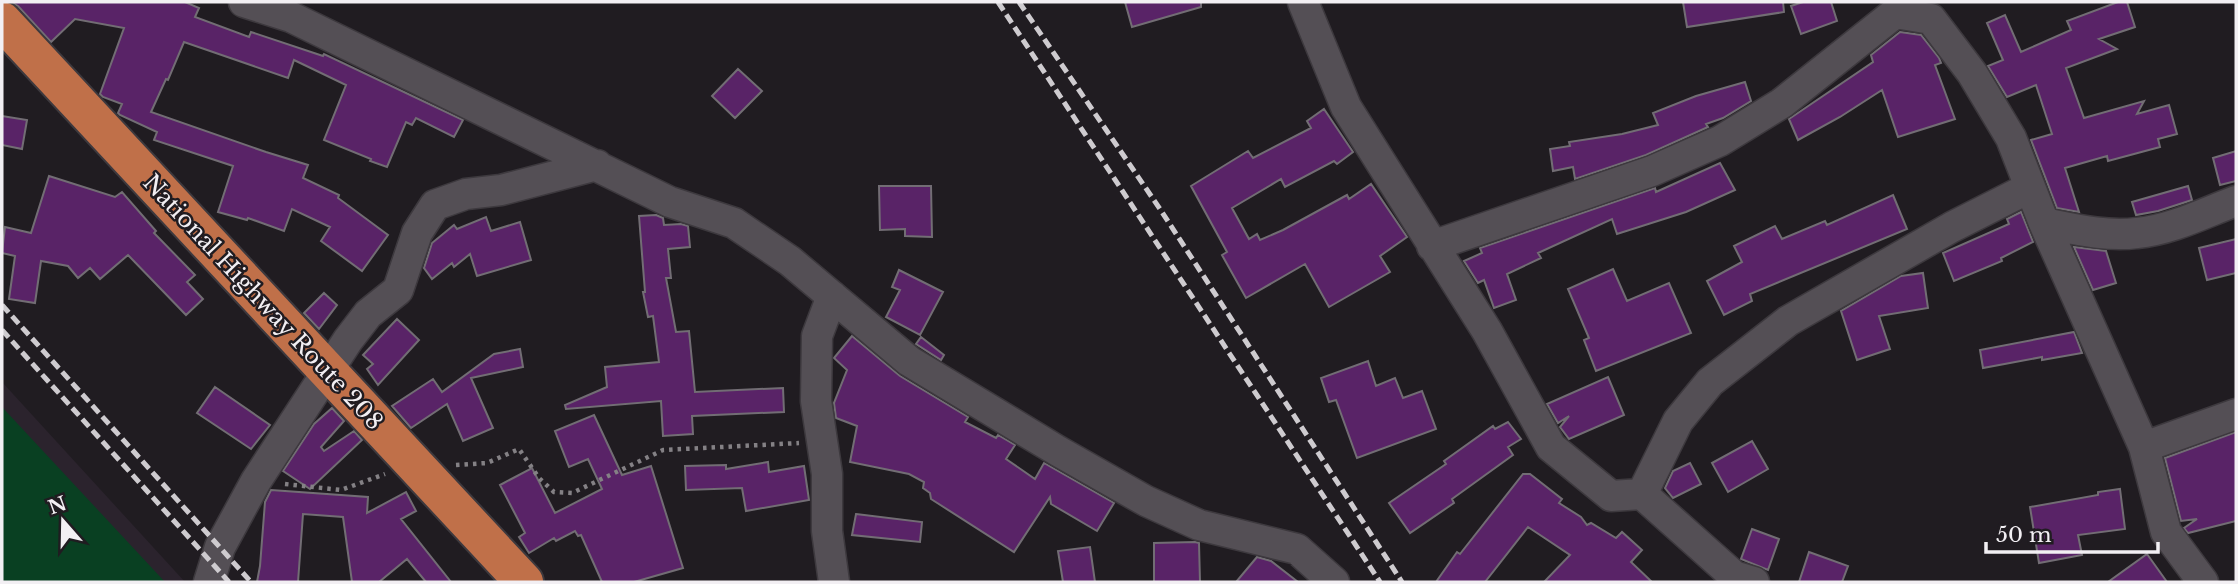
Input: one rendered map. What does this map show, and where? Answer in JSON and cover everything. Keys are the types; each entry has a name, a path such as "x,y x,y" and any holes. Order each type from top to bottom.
{"highway":[{"name":"National Highway Route 208","path":"2,21 524,582"}],"street":[{"path":"244,2 291,17 670,202 734,223 790,261 909,361 1069,457 1146,501 1199,525 1297,549 1334,582"},
{"path":"1303,2 1346,107 1487,331 1551,447 1611,496 1642,494 1740,580"},
{"path":"1432,246 1652,171 1720,141 1782,103 1895,13 1931,19 1972,73 2011,138 2044,223 2144,447 2166,532 2203,582"},
{"path":"209,582 220,547 256,481 348,340 369,314 398,290 417,233 435,205 466,194 501,190 597,165"},
{"path":"1642,494 1678,421 1710,382 1749,351 1800,314 1952,227 2029,188"},
{"path":"2044,223 2089,232 2135,234 2158,229 2236,201"},
{"path":"832,296 817,336 816,401 824,442 827,531 834,582"},
{"path":"2144,447 2236,414"}],"path":[{"path":"256,481 341,490 386,474 418,468 487,463 519,449 539,478 554,492 572,493 663,450 824,442"}],"shaded area":[{"path":"2,382 185,582 2,582"}],"green space":[{"path":"2,407 165,582 2,582"}],"building":[{"path":"11,2 185,2 199,8 195,17 249,37 251,32 323,56 324,54 463,120 454,137 416,118 412,125 406,122 387,167 324,140 346,85 294,60 288,78 184,42 151,112 308,165 303,178 339,195 338,198 388,235 362,271 321,241 330,227 292,209 284,231 248,218 247,220 218,212 233,166 154,140 157,132 118,113 122,104 100,94 124,28 75,19 51,42 18,6"},
{"path":"1125,2 1201,2 1201,7 1132,27"},
{"path":"1683,2 1783,2 1784,12 1687,27"},
{"path":"1803,2 1831,2 1837,21 1801,34 1791,6"},
{"path":"2118,2 2127,2 2135,27 2099,39 2117,49 2066,68 2084,118 2144,101 2137,114 2169,105 2177,134 2158,139 2160,147 2108,161 2107,156 2065,168 2079,212 2057,208 2031,140 2052,134 2036,85 2007,97 1988,66 2003,60 1987,23 2005,15 2021,52 2071,30 2067,21"},
{"path":"1900,32 1921,35 1939,58 1941,63 1935,65 1955,119 1898,137 1882,90 1798,140 1789,119 1873,62 1871,55"},
{"path":"738,69 762,91 735,118 712,96"},
{"path":"1745,82 1751,101 1723,118 1706,124 1708,127 1646,155 1575,179 1573,167 1553,171 1550,149 1570,146 1569,142 1658,125 1653,113 1696,96"},
{"path":"1324,109 1353,152 1337,164 1334,161 1285,187 1281,179 1232,208 1249,239 1257,234 1260,240 1283,230 1347,195 1349,199 1371,184 1407,237 1380,256 1390,272 1329,307 1305,264 1246,298 1222,255 1227,252 1191,186 1248,151 1253,158 1311,128 1307,121"},
{"path":"2,116 27,120 22,149 2,145"},
{"path":"2236,151 2236,181 2220,185 2213,158"},
{"path":"1720,163 1735,190 1686,212 1617,234 1612,219 1538,253 1541,258 1507,274 1516,300 1494,308 1484,280 1478,283 1464,261 1482,253 1480,248 1655,188 1656,192"},
{"path":"49,176 115,197 122,192 156,231 154,233 195,275 187,282 203,299 186,315 128,255 100,279 90,268 78,278 68,266 41,261 35,303 9,299 15,256 2,253 5,227 31,233"},
{"path":"879,186 931,186 932,237 905,236 905,229 880,230"},
{"path":"2188,186 2192,200 2136,215 2132,202"},
{"path":"1893,195 1907,229 1750,294 1752,301 1724,315 1707,281 1742,262 1734,246 1775,226 1782,239 1825,221 1827,225"},
{"path":"2021,212 2033,242 2001,258 2002,261 1954,281 1943,253 2009,224 2007,219"},
{"path":"656,215 663,218 664,225 688,226 690,247 668,249 671,278 666,278 676,332 689,331 695,392 783,388 784,412 692,416 693,434 663,436 661,401 566,409 565,405 607,387 605,367 659,362 653,316 648,317 643,292 639,216"},
{"path":"486,217 491,231 520,222 531,260 477,276 470,254 454,267 452,263 432,279 424,268 432,243 454,225 457,229"},
{"path":"2236,239 2236,273 2207,280 2199,248"},
{"path":"2074,247 2106,251 2116,283 2093,290"},
{"path":"1613,269 1627,301 1669,283 1691,333 1596,371 1584,340 1589,338 1568,289"},
{"path":"899,270 943,292 920,335 886,317 900,290 892,287"},
{"path":"1923,273 1928,308 1879,316 1890,349 1857,360 1841,311 1901,276"},
{"path":"324,293 337,305 319,329 304,313"},
{"path":"397,319 419,340 378,385 367,369 373,364 363,355"},
{"path":"2074,332 2082,353 1983,368 1980,350"},
{"path":"852,336 900,376 968,417 965,422 1015,445 1006,459 1035,479 1044,463 1114,503 1097,531 1051,504 1050,497 1014,552 931,499 930,493 923,488 924,482 909,474 850,462 857,426 836,418 834,403 847,370 834,358"},
{"path":"921,337 944,355 941,360 916,344"},
{"path":"520,349 523,367 471,378 493,428 463,441 447,404 411,428 392,406 433,379 442,392 494,354"},
{"path":"1368,361 1376,386 1395,378 1403,398 1422,391 1436,429 1357,458 1336,400 1329,402 1321,378"},
{"path":"1608,377 1624,415 1569,439 1560,427 1569,416 1558,423 1547,404"},
{"path":"215,387 270,425 251,449 197,413"},
{"path":"332,408 344,421 321,447 324,451 354,431 362,440 310,489 283,471 314,424"},
{"path":"594,415 622,475 651,466 683,568 634,582 602,582 581,535 578,536 575,531 556,541 554,538 529,553 519,537 525,533 500,485 532,468 555,513 602,489 588,459 569,467 555,431"},
{"path":"1508,422 1521,439 1508,447 1513,455 1452,499 1454,503 1410,533 1389,503 1446,464 1444,461 1493,426 1495,429"},
{"path":"2236,432 2236,521 2188,533 2184,528 2197,519 2181,521 2165,458"},
{"path":"1752,441 1768,469 1728,492 1712,463"},
{"path":"768,462 769,472 804,466 809,500 746,511 742,488 686,490 685,466 726,465 726,469"},
{"path":"1690,463 1701,484 1673,498 1665,488 1673,471"},
{"path":"1523,474 1530,474 1562,499 1559,503 1581,517 1587,525 1591,523 1616,538 1622,532 1642,550 1631,562 1652,582 1544,582 1570,555 1528,527 1485,582 1436,582 1457,552 1460,554"},
{"path":"2120,489 2125,529 2078,535 2082,555 2039,563 2030,507"},
{"path":"271,490 368,497 367,513 406,492 416,511 401,519 451,582 426,582 407,559 379,582 352,582 343,517 303,514 298,582 257,582 265,502"},
{"path":"856,514 922,522 920,542 852,535"},
{"path":"1752,529 1779,539 1768,570 1741,559"},
{"path":"1154,543 1199,543 1200,582 1154,582"},
{"path":"1090,547 1095,582 1063,582 1058,551"},
{"path":"1809,552 1848,566 1842,582 1799,582"},
{"path":"2147,554 2167,582 2108,582"},
{"path":"1257,557 1271,561 1298,582 1236,582"}],"railway":[{"path":"998,2 1380,582"},
{"path":"1019,2 1160,209 1402,582"},
{"path":"2,305 251,582"},
{"path":"2,330 229,582"}]}
